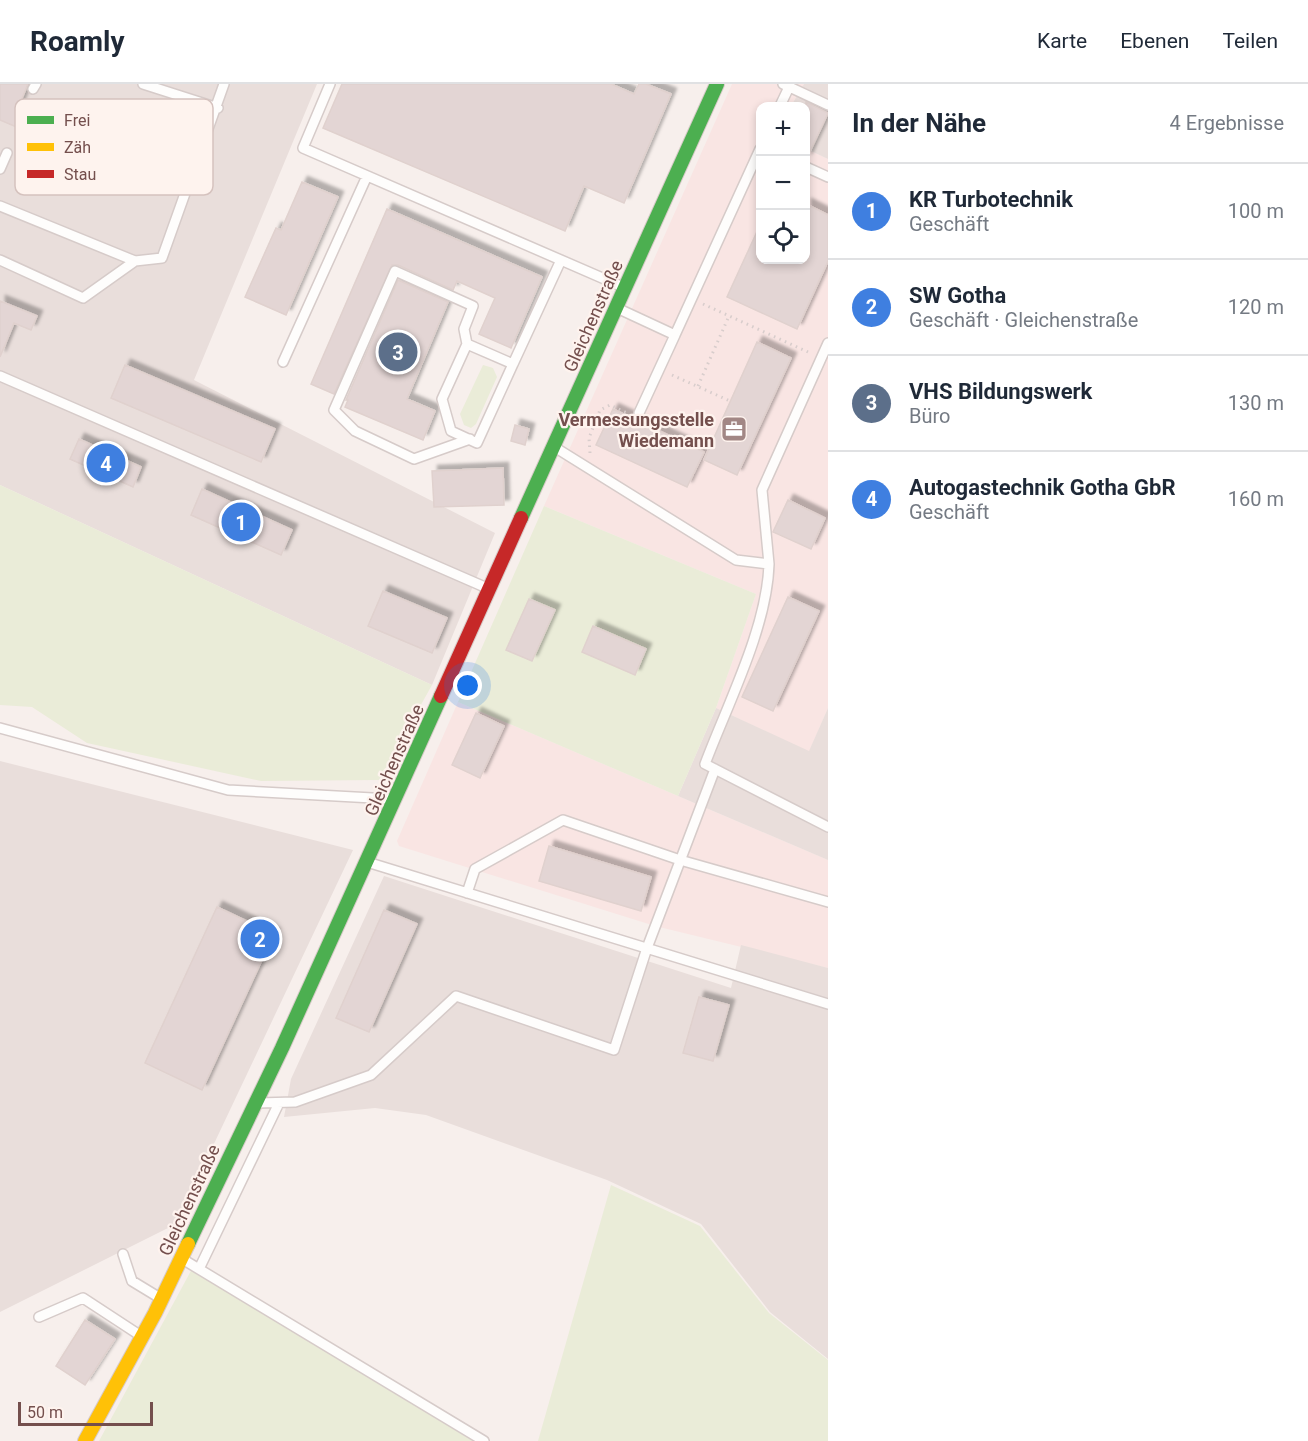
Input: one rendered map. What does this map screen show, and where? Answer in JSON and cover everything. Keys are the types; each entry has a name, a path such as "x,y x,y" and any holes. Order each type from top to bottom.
{"street":[{"name":"Gleichenstraße","path":"85,1441 162,1299 255,1103 396,799 717,84"}],"lane":[{"path":"142,84 190,99"},
{"path":"213,121 224,84"},
{"path":"330,84 303,148 625,288"},
{"path":"781,102 786,85 828,105"},
{"path":"213,106 218,108"},
{"path":"0,169 7,153"},
{"path":"639,413 757,156"},
{"path":"810,169 828,177"},
{"path":"283,362 367,176"},
{"path":"0,206 135,261 162,258 186,195"},
{"path":"0,260 83,298 135,261"},
{"path":"470,439 414,459 355,430 334,410 394,271 473,306 464,328 467,344 442,399 451,431 470,439 477,442 561,260"},
{"path":"617,308 675,335"},
{"path":"828,342 762,490 769,564 768,589 759,623 705,764 828,827"},
{"path":"467,344 513,364"},
{"path":"0,376 491,589"},
{"path":"554,447 736,560 769,564"},
{"path":"0,728 228,790 396,799"},
{"path":"255,1103 295,1102 371,1075 456,996 614,1050 647,948 715,769"},
{"path":"467,892 475,869 563,820 680,860 828,902"},
{"path":"367,862 828,1004"},
{"path":"199,1269 279,1103"},
{"path":"123,1254 132,1281 162,1299"},
{"path":"182,1258 484,1441"},
{"path":"39,1317 83,1298 142,1337"}],"path":[{"path":"692,299 821,358"},
{"path":"698,386 729,316"},
{"path":"660,369 730,401"},
{"path":"590,469 589,438 600,411 610,405 637,418 639,413"}],"shaded area":[{"path":"0,84 317,84 194,380 495,533 432,685 0,485"},
{"path":"732,84 804,84 793,102 756,102 756,264 810,264 810,141 815,143 811,151 828,159 828,708 809,752 716,708 756,594 544,506"},
{"path":"804,84 828,84 828,159 811,151 814,143 810,141 810,102 793,102"},
{"path":"458,702 828,860 828,968 655,926 399,846 397,841"},
{"path":"716,708 809,751 828,708 828,860 678,796"},
{"path":"0,761 353,850 176,1224 0,1312"},
{"path":"384,876 731,988 741,945 828,968 828,1359 770,1312 701,1224 607,1180 426,1115 375,1108 284,1117 291,1079"}],"green space":[{"path":"483,365 493,368 497,377 476,424 471,428 464,425 460,414"},
{"path":"0,485 432,685 379,780 261,781 87,743 32,707 0,705"},
{"path":"544,506 756,594 716,708 678,796 458,702"},
{"path":"611,1185 700,1226 769,1313 828,1360 828,1441 538,1441"},
{"path":"193,1267 473,1441 99,1441"}],"building":[{"path":"0,84 28,84 22,99 15,99 15,126 0,120"},
{"path":"342,84 611,84 634,94 639,84 646,84 671,94 624,203 584,186 565,231 323,128"},
{"path":"810,104 828,113 810,151"},
{"path":"302,182 338,197 286,315 245,297 276,228 281,230"},
{"path":"810,206 828,215 828,261 797,329 727,297 756,234 756,264 810,264"},
{"path":"387,209 542,277 511,348 479,334 495,298 457,281 453,290 398,265 392,265 334,394 311,384"},
{"path":"398,280 448,302 407,399 435,411 423,440 345,407"},
{"path":"0,301 37,316 31,330 14,323 0,357"},
{"path":"757,342 791,358 737,475 704,460"},
{"path":"125,365 275,429 261,462 111,398"},
{"path":"613,409 704,452 687,487 596,445"},
{"path":"515,425 529,429 525,445 511,441"},
{"path":"79,439 141,467 133,487 70,459"},
{"path":"503,468 504,505 434,507 432,471"},
{"path":"202,489 292,530 281,555 191,515"},
{"path":"788,500 825,518 811,549 773,532"},
{"path":"383,591 447,618 432,653 368,626"},
{"path":"788,597 819,611 773,711 742,697"},
{"path":"529,599 555,610 532,661 506,650"},
{"path":"593,626 646,649 635,675 582,652"},
{"path":"476,713 504,726 480,778 452,765"},
{"path":"549,846 651,877 641,911 539,881"},
{"path":"217,907 274,934 202,1090 145,1063"},
{"path":"384,910 417,924 369,1032 336,1018"},
{"path":"699,997 729,1005 713,1061 683,1053"},
{"path":"85,1320 115,1339 85,1385 56,1366"}],"traffic: fast":[{"path":"521,518 717,84"},
{"path":"188,1244 282,1048 441,696"}],"traffic: slow":[{"path":"85,1441 155,1313 188,1244"}],"traffic: jam":[{"path":"441,696 521,518"}],"place":[{"name":"VHS Bildungswerk","path":"398,352"},
{"name":"Vermessungsstelle Wiedemann","path":"734,429"},
{"name":"Autogastechnik Gotha GbR","path":"106,463"},
{"name":"KR Turbotechnik","path":"241,522"},
{"name":"SW Gotha","path":"260,939"}]}
